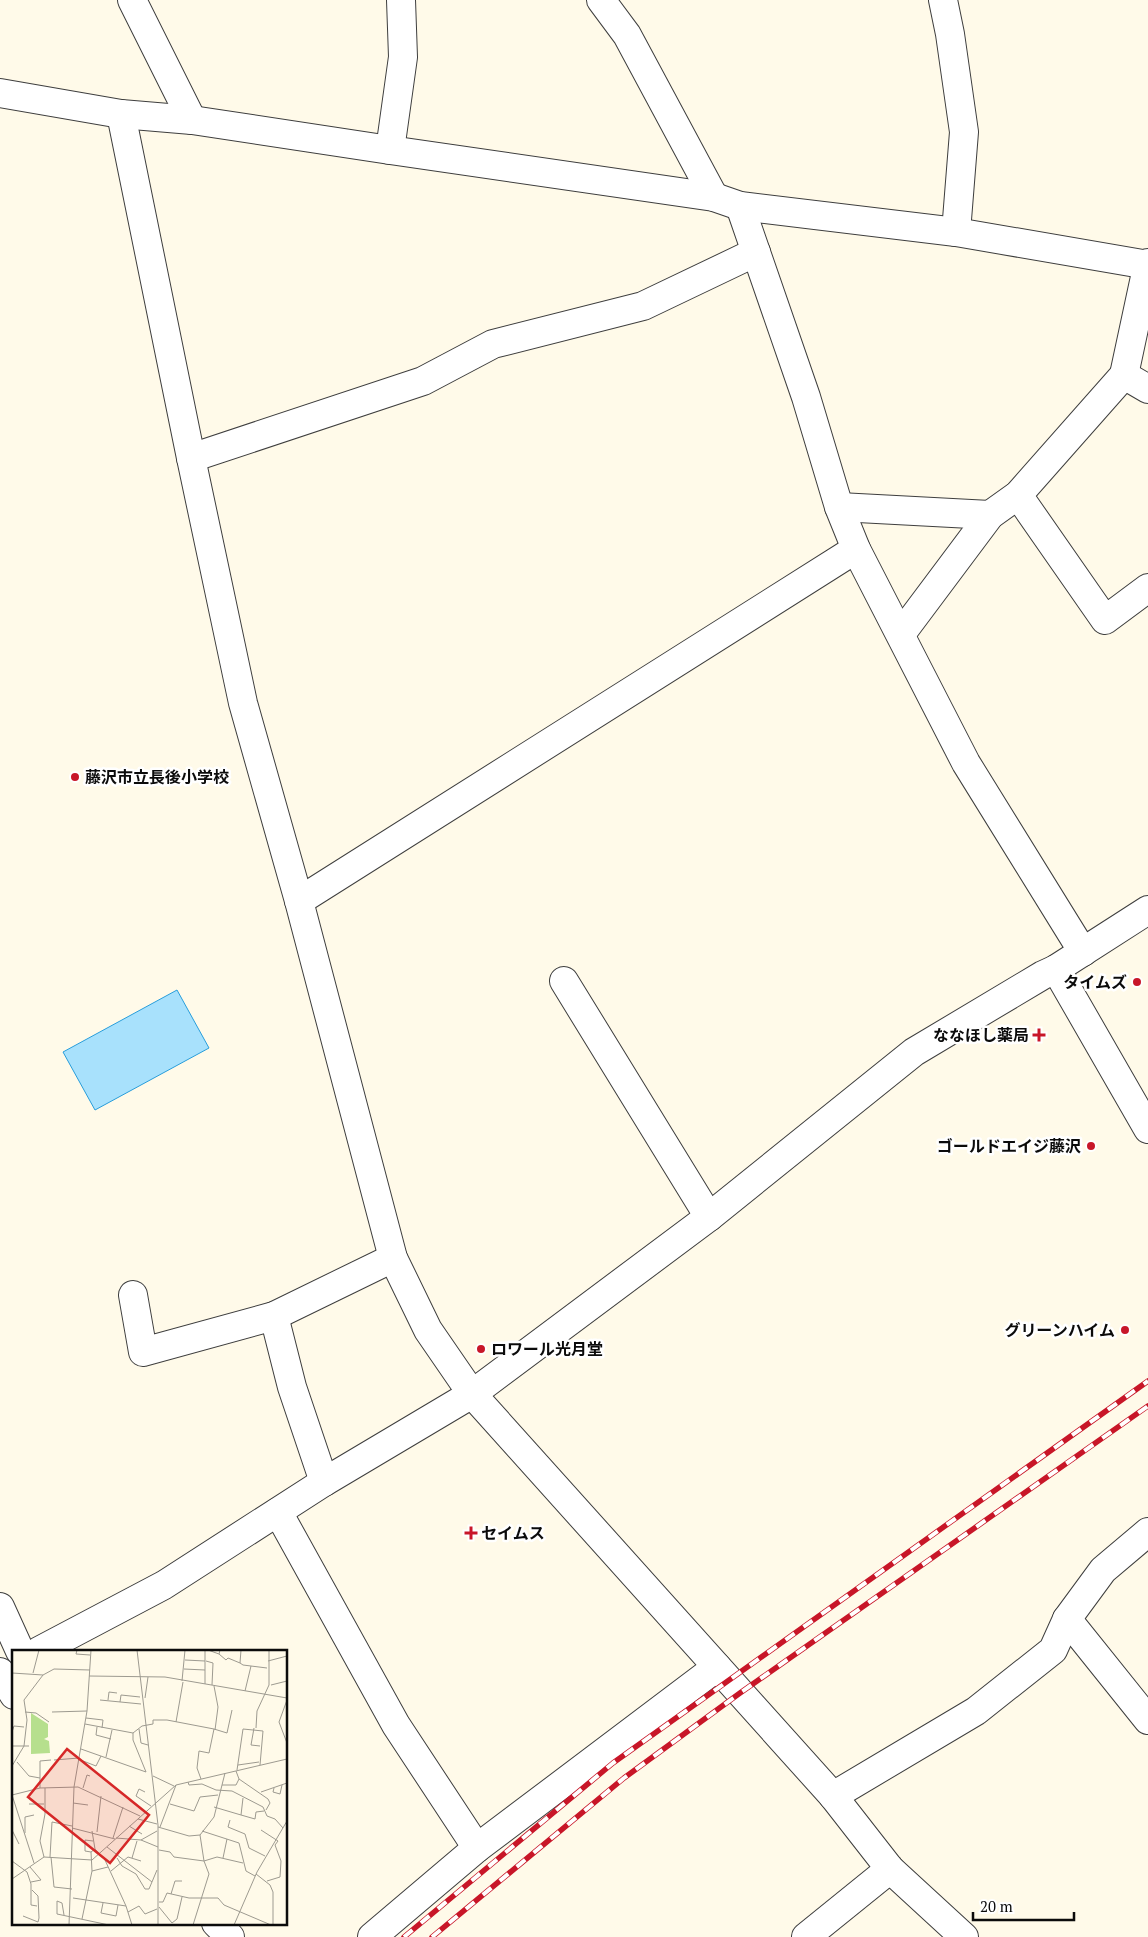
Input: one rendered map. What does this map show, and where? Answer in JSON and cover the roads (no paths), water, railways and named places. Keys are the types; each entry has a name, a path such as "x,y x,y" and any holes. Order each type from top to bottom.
{"street":[{"path":"132,0 192,120"},
{"path":"390,150 403,57 401,0"},
{"path":"600,0 627,35 714,197"},
{"path":"944,0 964,132 956,232"},
{"path":"0,93 121,114 192,120 714,197 740,206 956,232 1148,265 1124,375 1018,495 990,515 900,634"},
{"path":"121,114 243,703 299,901 393,1258 428,1330 472,1394 833,1796 890,1869 964,1937"},
{"path":"740,206 806,397 839,506 856,549 966,763 1083,952"},
{"path":"191,458 423,380 493,344 642,306 756,252"},
{"path":"1124,375 1148,389"},
{"path":"1018,495 1105,620 1148,588"},
{"path":"839,506 990,515"},
{"path":"299,901 856,549"},
{"path":"41,1650 164,1585 324,1482 472,1394 709,1217 914,1052 1056,969 1148,910"},
{"path":"1056,969 1148,1129"},
{"path":"564,980 709,1217"},
{"path":"133,1295 143,1352 274,1316 393,1258"},
{"path":"274,1316 292,1387 324,1482"},
{"path":"278,1512 396,1725 477,1848"},
{"path":"833,1796 976,1711 1053,1650 1067,1620 1104,1570 1148,1532"},
{"path":"0,1607 20,1650"},
{"path":"1067,1620 1148,1720"},
{"path":"12,1665 0,1671 12,1692"},
{"path":"372,1937 477,1848 717,1667"},
{"path":"806,1937 890,1869"},
{"path":"217,1924 230,1937"}],"water":[{"path":"177,990 209,1048 95,1110 63,1052"}],"railway":[{"path":"404,1937 613,1763 1148,1381"},
{"path":"432,1937 624,1778 740,1693 1148,1406"}],"place":[{"name":"藤沢市立長後小学校","path":"75,777"},
{"name":"タイムズ","path":"1137,982"},
{"name":"ななほし薬局","path":"1039,1035"},
{"name":"ゴールドエイジ藤沢","path":"1091,1146"},
{"name":"グリーンハイム","path":"1125,1330"},
{"name":"ロワール光月堂","path":"481,1349"},
{"name":"セイムス","path":"471,1533"}]}
